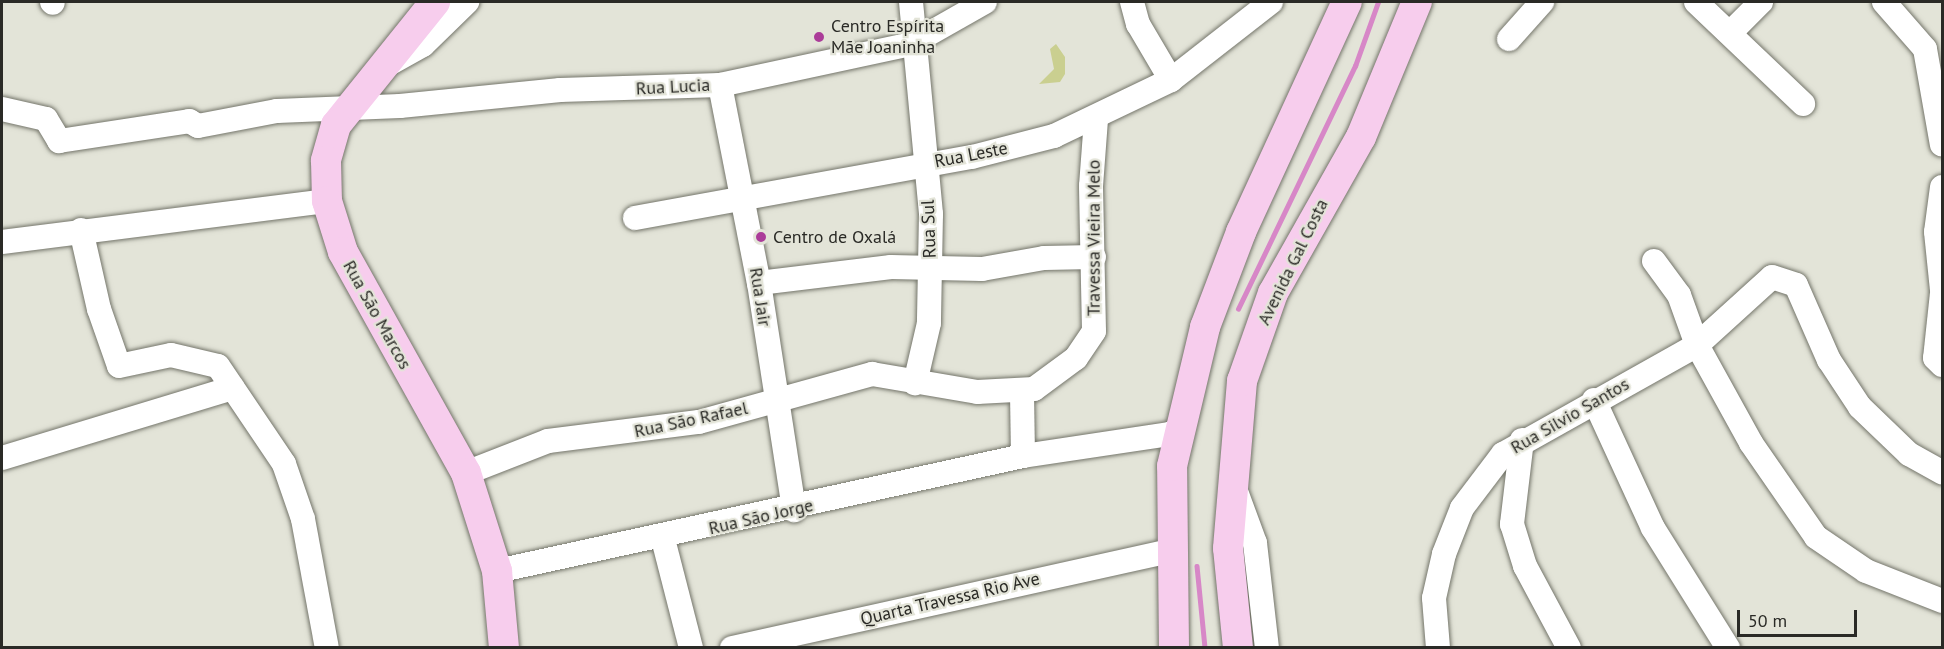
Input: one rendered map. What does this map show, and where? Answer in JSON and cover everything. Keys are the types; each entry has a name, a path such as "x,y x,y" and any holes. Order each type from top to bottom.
{"main road":[{"name":"Rua São Marcos","path":"435,2 346,108 329,146 327,201 343,252 466,473 497,571 504,648"},
{"name":"Avenida Gal Costa","path":"1238,648 1228,548 1231,477 1242,381 1273,293 1361,136 1417,2"},
{"path":"1174,648 1169,551 1180,428 1204,327 1241,232 1344,3"}],"street":[{"path":"377,70 423,45 467,2"},
{"name":"Rua Sul","path":"911,2 911,44 924,164 930,265 929,323 915,383"},
{"name":"Rua Lucia","path":"2,110 46,119 59,141 189,121 198,126 277,111 346,108 560,90 720,85 911,44 985,2"},
{"path":"1132,2 1138,24 1171,80"},
{"name":"Rua Leste","path":"635,218 1014,148 1096,120 1171,80 1271,2"},
{"path":"1509,39 1542,2"},
{"path":"1696,2 1803,104"},
{"path":"1730,33 1761,2"},
{"path":"1884,2 1925,49 1942,145"},
{"name":"Rua Jair","path":"720,85 759,283 794,510"},
{"name":"Travessa Vieira Melo","path":"1022,393 1053,377 1088,344 1097,304 1094,257 1096,120"},
{"path":"1942,187 1936,232 1942,292 1935,358 1942,365"},
{"path":"2,242 81,230 327,201"},
{"path":"81,230 99,309 119,366 171,355 207,361 218,366 294,486 327,648"},
{"path":"759,283 930,265 982,269 1044,258 1094,257"},
{"path":"1654,261 1679,295 1697,345 1751,442 1816,537 1866,571 1942,601"},
{"name":"Rua Silvio Santos","path":"1438,648 1434,598 1462,508 1484,475 1522,440 1697,345 1765,280 1785,277 1796,285 1829,360 1860,407 1909,454 1942,472"},
{"name":"Rua São Rafael","path":"466,473 548,441 699,422 872,374 901,375 915,383"},
{"path":"915,383 1022,393 1023,456"},
{"path":"2,458 233,388"},
{"path":"1594,400 1653,528 1728,648"},
{"name":"Rua São Jorge","path":"497,571 663,539 1023,456 1170,434 1180,428"},
{"path":"1522,440 1512,524 1525,566 1569,648"},
{"path":"1231,477 1255,543 1266,648"},
{"path":"663,539 691,648"},
{"name":"Quarta Travessa Rio Ave","path":"732,648 1169,551"}],"green space":[{"path":"1056,44 1065,57 1065,74 1060,82 1039,84 1054,69 1050,49"}],"waterway":[{"path":"1238,309 1355,66 1378,2"},
{"path":"1197,566 1205,648"}],"place":[{"name":"Centro Espírita Mãe Joaninha","path":"819,37"},
{"name":"Centro de Oxalá","path":"761,237"}]}
